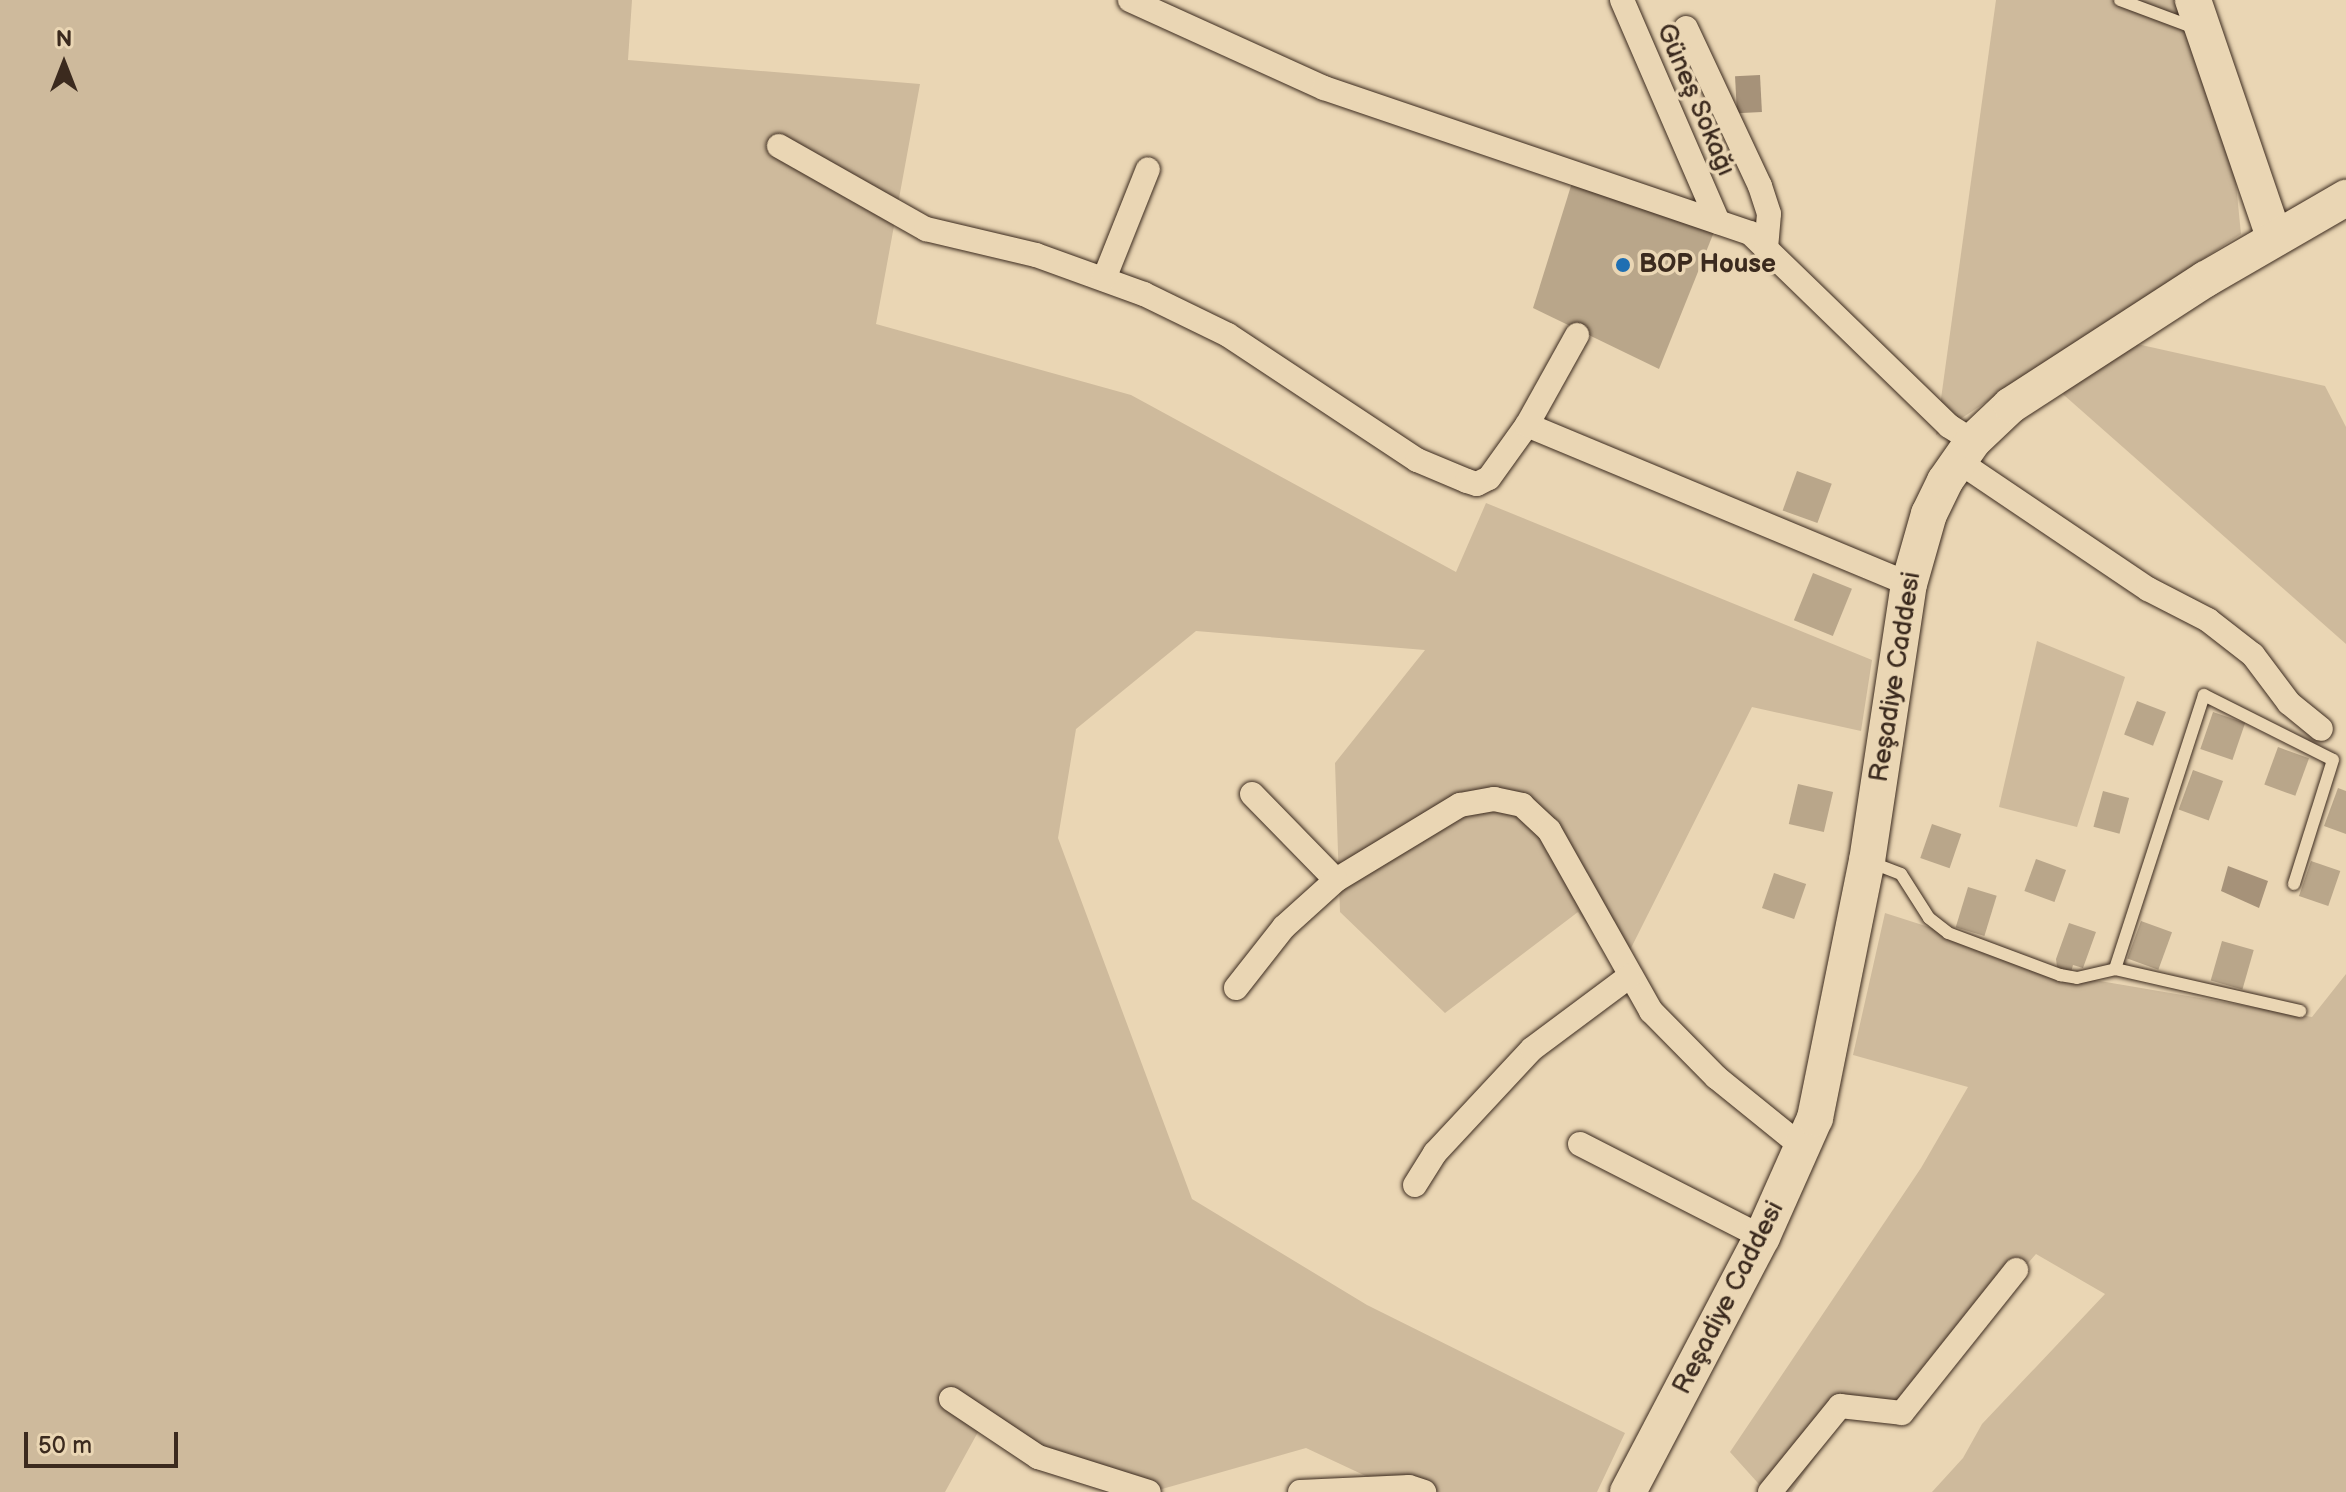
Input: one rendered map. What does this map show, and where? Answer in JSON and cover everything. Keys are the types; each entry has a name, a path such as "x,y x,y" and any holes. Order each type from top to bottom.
{"street":[{"path":"1130,0 1324,88 1750,233 1949,426 1965,451 2148,589 2208,620 2253,655 2289,703 2321,729"},
{"name":"Güneş Sokağı","path":"1622,0 1718,222"},
{"path":"2199,15 2274,237"},
{"name":"Güneş Sokağı","path":"1686,28 1760,186 1769,214 1766,249"},
{"path":"779,146 926,229 1036,255 1104,279 1228,335 1417,460 1467,481 1489,478 1527,425 1577,335"},
{"path":"1104,279 1148,169"},
{"name":"Reşadiye Caddesi","path":"1628,1492 1805,1149 1825,1082 1867,861 1909,584 1929,514 1965,451 2011,405 2274,237 2346,198"},
{"path":"1527,425 1909,584"},
{"path":"1252,794 1336,880"},
{"path":"1236,988 1284,927 1336,880 1460,805 1494,799 1522,805 1549,830 1651,1011 1716,1077 1805,1149"},
{"path":"1415,1185 1435,1153 1532,1049 1630,976"},
{"path":"1580,1144 1762,1237"},
{"path":"1770,1492 1840,1406 1902,1413 2016,1270"},
{"path":"951,1399 1038,1457 1149,1492"},
{"path":"1300,1492 1409,1487 1422,1492"}],"lane":[{"path":"2120,0 2199,15"},
{"path":"2115,969 2204,695 2333,760 2294,884"},
{"path":"1867,861 1901,874 1929,918 1948,933 2060,975 2077,978 2115,969 2300,1011"}],"shaded area":[{"path":"0,0 632,0 628,60 920,84 876,324 1131,395 1456,572 1486,503 1872,660 1861,731 1752,707 1621,968 1578,912 1445,1013 1340,912 1335,763 1425,650 1196,631 1076,729 1058,838 1192,1199 1367,1305 1625,1433 1597,1492 1400,1492 1306,1448 1162,1489 978,1432 945,1492 0,1492"},
{"path":"1996,0 2174,0 2213,79 2234,164 2241,234 1936,435"},
{"path":"1760,75 1762,112 1737,113 1735,76"},
{"path":"2128,342 2325,386 2346,427 2346,644 2048,381"},
{"path":"2037,641 2125,677 2077,827 1999,807"},
{"path":"2228,866 2268,881 2259,908 2221,891"},
{"path":"1885,913 2094,980 2312,1017 2346,974 2346,1492 1932,1492 1963,1458 1982,1424 2105,1294 2036,1254 1906,1403 1857,1395 1792,1492 1766,1492 1730,1452 1921,1168 1968,1087 1853,1055"}],"building":[{"name":"BOP House","path":"1575,173 1718,222 1659,369 1533,308"},
{"path":"1797,471 1832,484 1817,523 1783,510"},
{"path":"1813,573 1852,589 1833,636 1794,620"},
{"path":"2137,701 2166,712 2153,746 2124,735"},
{"path":"2213,712 2245,723 2232,760 2200,749"},
{"path":"2278,747 2309,758 2295,796 2264,785"},
{"path":"2193,770 2223,781 2209,820 2179,809"},
{"path":"1798,784 1833,792 1824,832 1789,824"},
{"path":"2338,788 2346,791 2346,834 2324,826"},
{"path":"2103,791 2129,798 2120,834 2093,827"},
{"path":"1932,824 1961,834 1950,868 1920,858"},
{"path":"2036,859 2066,870 2054,902 2024,891"},
{"path":"2311,861 2340,871 2328,906 2299,896"},
{"path":"1774,873 1806,884 1794,919 1762,908"},
{"path":"1968,887 1997,896 1984,936 1956,927"},
{"path":"2141,921 2172,932 2158,970 2127,959"},
{"path":"2069,923 2096,932 2083,968 2073,965 2071,972 2057,967 2056,959"},
{"path":"2222,941 2254,950 2242,990 2211,980"}],"place":[{"name":"BOP House","path":"1623,265"}]}
